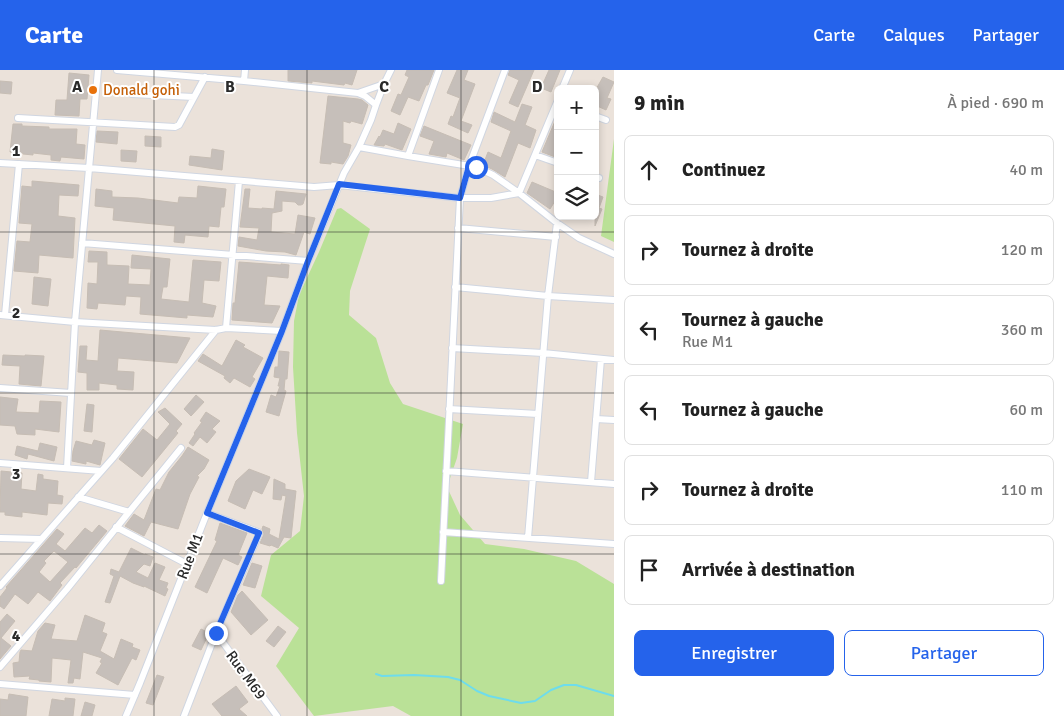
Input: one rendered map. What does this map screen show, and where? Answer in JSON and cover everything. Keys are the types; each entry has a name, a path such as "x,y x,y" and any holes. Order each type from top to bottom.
{"street":[{"path":"66,468 74,322 98,70"},
{"path":"117,70 175,72 205,78 358,93 376,105"},
{"path":"244,81 245,70"},
{"name":"Rue M1","path":"126,716 282,331 339,184 359,147 391,70"},
{"path":"408,156 439,70"},
{"path":"441,581 460,198 469,166 505,70"},
{"path":"564,85 570,70"},
{"path":"18,118 175,127 179,125 205,78"},
{"path":"358,93 384,84"},
{"path":"132,94 194,97"},
{"path":"519,193 554,110"},
{"path":"599,117 606,120"},
{"path":"359,147 476,167 493,175 519,193 557,224 579,238 614,254"},
{"path":"535,155 554,162"},
{"path":"0,163 89,168 314,187 339,184 460,198 491,198 519,193"},
{"path":"19,164 3,315 74,322 216,330 226,328 282,331"},
{"path":"226,328 239,181"},
{"path":"528,538 548,296 557,224"},
{"path":"458,228 556,237"},
{"path":"82,243 308,261"},
{"path":"455,287 614,300"},
{"path":"0,586 113,458 216,330"},
{"path":"452,348 614,360"},
{"path":"591,482 601,359"},
{"path":"0,388 71,393"},
{"path":"449,409 538,414"},
{"path":"596,419 614,420"},
{"path":"0,667 67,589 181,448"},
{"path":"0,463 101,471"},
{"path":"446,471 614,484"},
{"path":"78,497 128,512"},
{"path":"184,716 216,633 259,533 207,513"},
{"path":"116,527 187,564"},
{"path":"443,532 614,544"},
{"path":"0,538 41,539"},
{"name":"Rue M69","path":"216,633 276,716"},
{"path":"0,684 135,695"}],"green space":[{"path":"614,139 614,242 601,236"},
{"path":"341,208 370,229 350,291 349,315 376,338 390,383 403,404 463,424 457,458 447,487 460,515 485,544 524,549 576,561 614,584 614,716 411,716 393,706 314,716 276,666 299,628 261,596 271,555 300,531 304,496 297,433 293,367 294,321 299,295 337,209"}],"building":[{"path":"288,70 357,70 352,85 345,83 344,85 312,81 312,83 288,81"},
{"path":"407,70 434,70 419,101 408,97 400,115 391,111 398,94 401,95 409,77 405,75"},
{"path":"457,70 468,70 464,80 475,84 461,121 472,125 468,133 448,124 451,116 453,117 460,98 447,93"},
{"path":"510,70 534,70 518,107 509,103 519,80 508,75"},
{"path":"549,70 560,70 551,92 541,88"},
{"path":"69,73 89,75 87,99 80,99 79,116 55,115 56,100 67,100"},
{"path":"603,77 614,82 607,98 611,99 606,110 599,107 598,85"},
{"path":"0,81 12,82 11,94 0,93"},
{"path":"328,96 358,99 368,105 362,124 343,121 343,143 351,145 348,156 343,164 320,163"},
{"path":"522,104 532,107 525,125 536,130 530,148 518,143 505,177 483,165 488,152 501,158 511,131 491,122 494,112 515,122"},
{"path":"398,123 411,129 402,150 385,144 384,146 374,145 383,130 394,134"},
{"path":"13,124 49,127 49,129 77,129 76,144 85,145 84,159 61,157 60,161 51,160 51,155 10,152"},
{"path":"554,124 554,156 542,152"},
{"path":"424,126 471,145 464,160 447,153 446,157 429,154 434,141 420,136"},
{"path":"97,131 118,132 117,144 96,142"},
{"path":"145,136 161,137 161,147 145,146"},
{"path":"212,149 224,151 222,170 189,165 190,156 211,158"},
{"path":"121,150 137,151 136,162 121,161"},
{"path":"32,181 79,185 78,196 59,195 58,216 75,218 73,258 39,255 38,273 14,271 17,241 30,242 32,224 19,223 22,186 32,187"},
{"path":"532,182 554,191 554,203 550,209 527,193"},
{"path":"198,186 226,189 224,207 221,207 219,227 209,226 208,237 185,235 184,243 174,242 175,226 113,220 114,208 95,206 96,189 112,191 112,197 178,203 179,197 197,198"},
{"path":"245,189 250,189 248,208 274,209 276,191 306,194 303,204 298,205 295,202 282,201 282,211 272,213 271,232 295,234 298,215 315,218 310,234 304,232 296,255 238,246 239,237 257,240 259,228 240,227"},
{"path":"599,196 603,197 599,208"},
{"path":"89,251 107,252 107,265 129,266 128,284 150,285 151,269 131,268 132,255 170,259 167,287 163,287 161,299 189,302 193,260 221,262 219,281 204,280 202,303 216,306 213,317 187,315 187,318 140,314 141,297 126,296 125,305 98,303 97,309 87,308 88,283 97,284 98,262 88,262"},
{"path":"239,262 289,265 288,278 267,276 264,305 280,306 272,323 232,320"},
{"path":"34,277 51,279 48,306 32,304"},
{"path":"100,330 190,338 177,363 118,358 117,371 134,372 133,390 117,389 117,385 99,383 99,390 87,390 87,373 78,372 80,346 87,346 86,360 98,361"},
{"path":"236,340 245,345 243,347 263,358 252,377 255,379 250,387 234,378 230,383 224,378 225,376 198,361 203,354 222,366"},
{"path":"279,351 289,352 287,379 285,379 284,390 286,391 279,416 266,412 271,395 276,397 280,386 278,386 280,378 274,377 275,367 278,367"},
{"path":"3,355 44,356 41,386 19,384 20,366 2,365"},
{"path":"196,395 204,402 191,416 184,409"},
{"path":"0,397 18,399 16,412 39,413 40,401 61,402 59,432 35,429 35,435 17,434 15,426 0,425"},
{"path":"87,404 94,405 92,432 84,431"},
{"path":"165,408 182,424 176,431 178,433 142,477 119,459 143,429 157,440 170,424 158,412"},
{"path":"206,412 220,421 212,429 216,432 207,443 200,437 193,446 189,443"},
{"path":"94,440 105,443 100,465 86,461 86,464 72,461 76,441 92,445"},
{"path":"40,443 57,447 54,461 28,454 27,459 15,455 17,446 38,451"},
{"path":"188,447 209,460 197,476 199,477 190,494 178,529 151,522 144,536 125,526 134,514 144,520 156,489 160,490 169,472"},
{"path":"249,469 270,477 262,494 253,490 245,509 228,501 236,481"},
{"path":"1,471 22,473 21,489 36,491 38,474 43,475 43,479 58,481 57,495 63,496 62,504 48,503 47,515 22,512 22,517 5,515 5,512 0,512"},
{"path":"274,479 285,484 285,489 296,491 291,538 284,537 278,548 260,543 264,534 263,526 270,529 269,534 279,539 286,496 282,495 281,500 273,499"},
{"path":"220,523 247,533 238,555 242,557 238,565 223,558 207,593 195,587 217,541 215,540"},
{"path":"99,525 107,531 76,568 60,583 62,585 50,601 38,592 28,604 15,594 4,609 0,606 0,597 6,587 57,529 64,534 56,544 65,551 85,528 92,533","holes":["54,551 68,562 50,582 39,572 46,563 44,561"]},
{"path":"131,548 153,557 150,566 144,564 136,572 148,578 155,563 165,567 159,580 168,583 165,596 120,576 110,603 105,602 114,576 110,574 111,569 119,572"},
{"path":"252,563 262,566 255,588 243,585"},
{"path":"242,591 268,620 251,635 231,612 238,595"},
{"path":"7,614 15,621 1,638 11,646 0,659 0,622"},
{"path":"85,615 105,623 102,632 107,634 100,651 114,659 121,639 133,644 132,647 140,650 136,660 132,658 118,685 96,673 102,663 100,662 102,658 83,652 80,679 74,678 73,683 68,683 71,660 52,658 51,682 29,679 30,676 14,677 13,663 19,662 21,650 32,651 38,631 45,623 55,625 51,639 77,641"},
{"path":"278,626 286,632 274,647 266,641"},
{"path":"201,629 209,633 201,650 192,646"},
{"path":"157,675 164,677 153,705 146,703"},
{"path":"236,686 248,702 239,709 247,716 222,716 212,704"},
{"path":"9,694 28,697 26,716 0,716 0,699 8,700"},
{"path":"65,698 75,699 73,716 49,716 52,699 65,701"},
{"path":"85,702 95,705 92,716 81,716"}],"waterway":[{"path":"376,674 382,676 448,677 460,680 489,696 521,703 535,701 551,690 564,685 576,685 614,696"}],"place":[{"name":"Donald gohi","path":"93,90"}],"route":[{"path":"216,633 259,533 207,513 282,331 339,184 460,198 469,166 476,167"}]}
